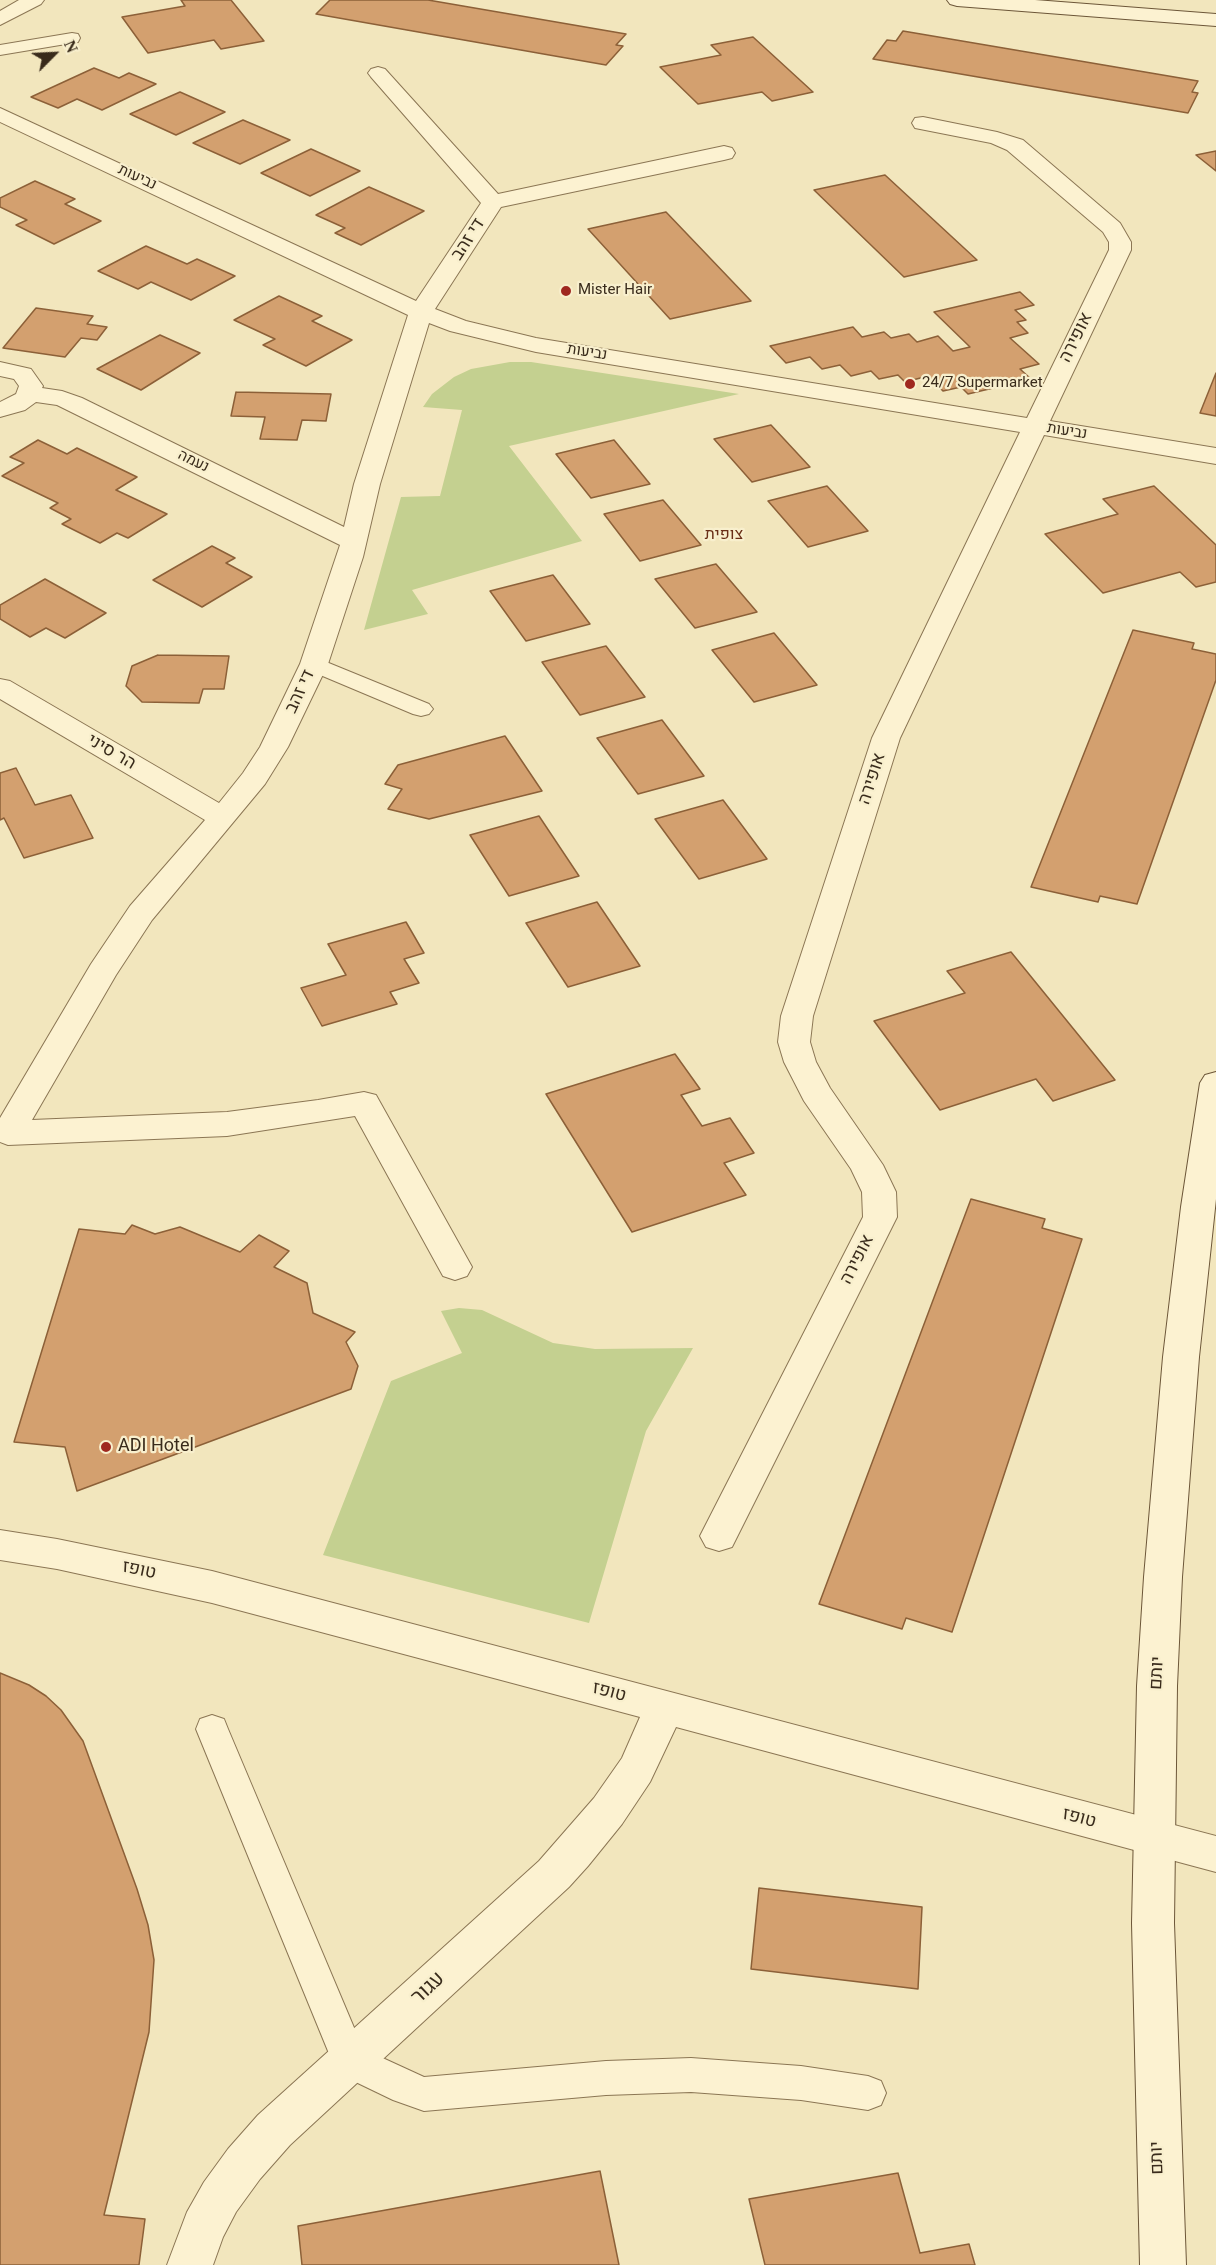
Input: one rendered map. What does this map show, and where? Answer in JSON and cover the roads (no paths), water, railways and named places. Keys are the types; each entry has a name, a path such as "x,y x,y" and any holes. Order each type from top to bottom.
{"street":[{"path":"1,18 18,0"},
{"path":"1,18 34,0"},
{"path":"957,0 1216,20"},
{"name":"די זהב","path":"378,73 493,202"},
{"name":"נביעות","path":"0,114 422,312 458,326 536,345 1216,456"},
{"name":"אופירה","path":"719,1536 880,1216 879,1192 866,1165 816,1093 800,1062 794,1042 797,1016 886,738 1119,250 1120,242 1112,228 1015,145 997,138 923,123"},
{"name":"די זהב","path":"2,1138 102,971 141,913 223,818 255,778 274,747 314,664 353,541 367,484 422,312 493,202 724,153"},
{"path":"0,369 16,372 27,378 32,386 29,394 16,405 0,410"},
{"name":"נעמה","path":"29,394 62,398 74,403 353,541"},
{"name":"הר סיני","path":"0,687 223,818"},
{"name":"יותם","path":"1163,2265 1155,2054 1154,1839 1163,1577 1181,1357 1207,1209 1216,1083"},
{"path":"2,1138 227,1124 307,1114 364,1102 455,1267"},
{"name":"טופז","path":"0,1545 79,1558 212,1587 1216,1854"},
{"name":"עגור","path":"190,2265 203,2228 220,2197 244,2164 274,2130 554,1874 573,1853 608,1811 636,1770 663,1708"}],"lane":[{"path":"0,50 72,38"},
{"path":"314,664 421,709"},
{"path":"212,1729 350,2061 406,2088 424,2094 606,2078 691,2075 801,2083 868,2093"}],"place":[{"name":"Mister Hair","path":"566,291"},
{"name":"24/7 Supermarket","path":"910,384"},
{"name":"ADI Hotel","path":"106,1447"}],"district":[{"name":"צופית","path":"724,536"}]}
